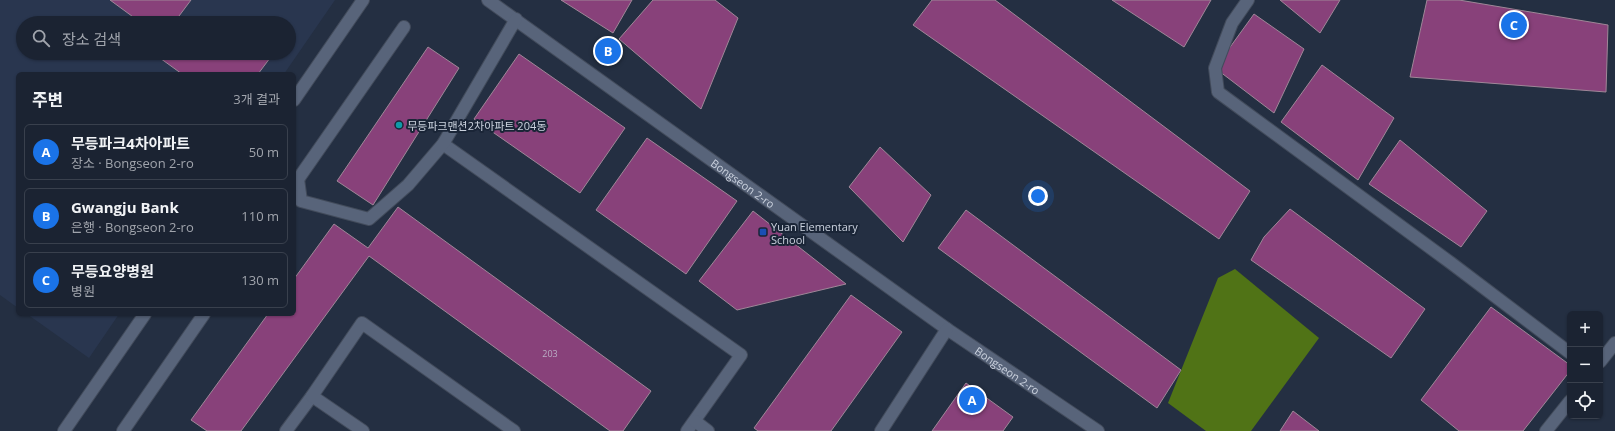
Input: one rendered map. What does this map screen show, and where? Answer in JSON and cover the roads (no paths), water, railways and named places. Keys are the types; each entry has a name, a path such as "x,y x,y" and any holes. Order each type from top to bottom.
{"street":[{"path":"296,97 363,0"},
{"name":"Bongseon 2-ro","path":"488,0 947,328 1095,430"},
{"path":"1248,0 1232,23 1214,68 1218,92 1451,263 1567,351"},
{"path":"404,27 296,182 301,201 369,219 408,185 444,144 516,19"},
{"path":"444,144 741,355 687,431"},
{"path":"64,431 144,316"},
{"path":"123,431 203,316"},
{"path":"286,431 362,323 508,429"},
{"path":"880,431 947,328"},
{"path":"1603,358 1615,343"},
{"path":"312,396 363,431"},
{"path":"1546,431 1567,405"},
{"path":"695,421 708,431"}],"place":[{"name":"무등요양병원","path":"1514,25"},
{"name":"Gwangju Bank","path":"608,51"},
{"name":"무등파크맨션2차아파트 204동","path":"399,125"},
{"name":"Yuan Elementary School","path":"763,232"},
{"name":"무등파크4차아파트","path":"972,400"}]}
